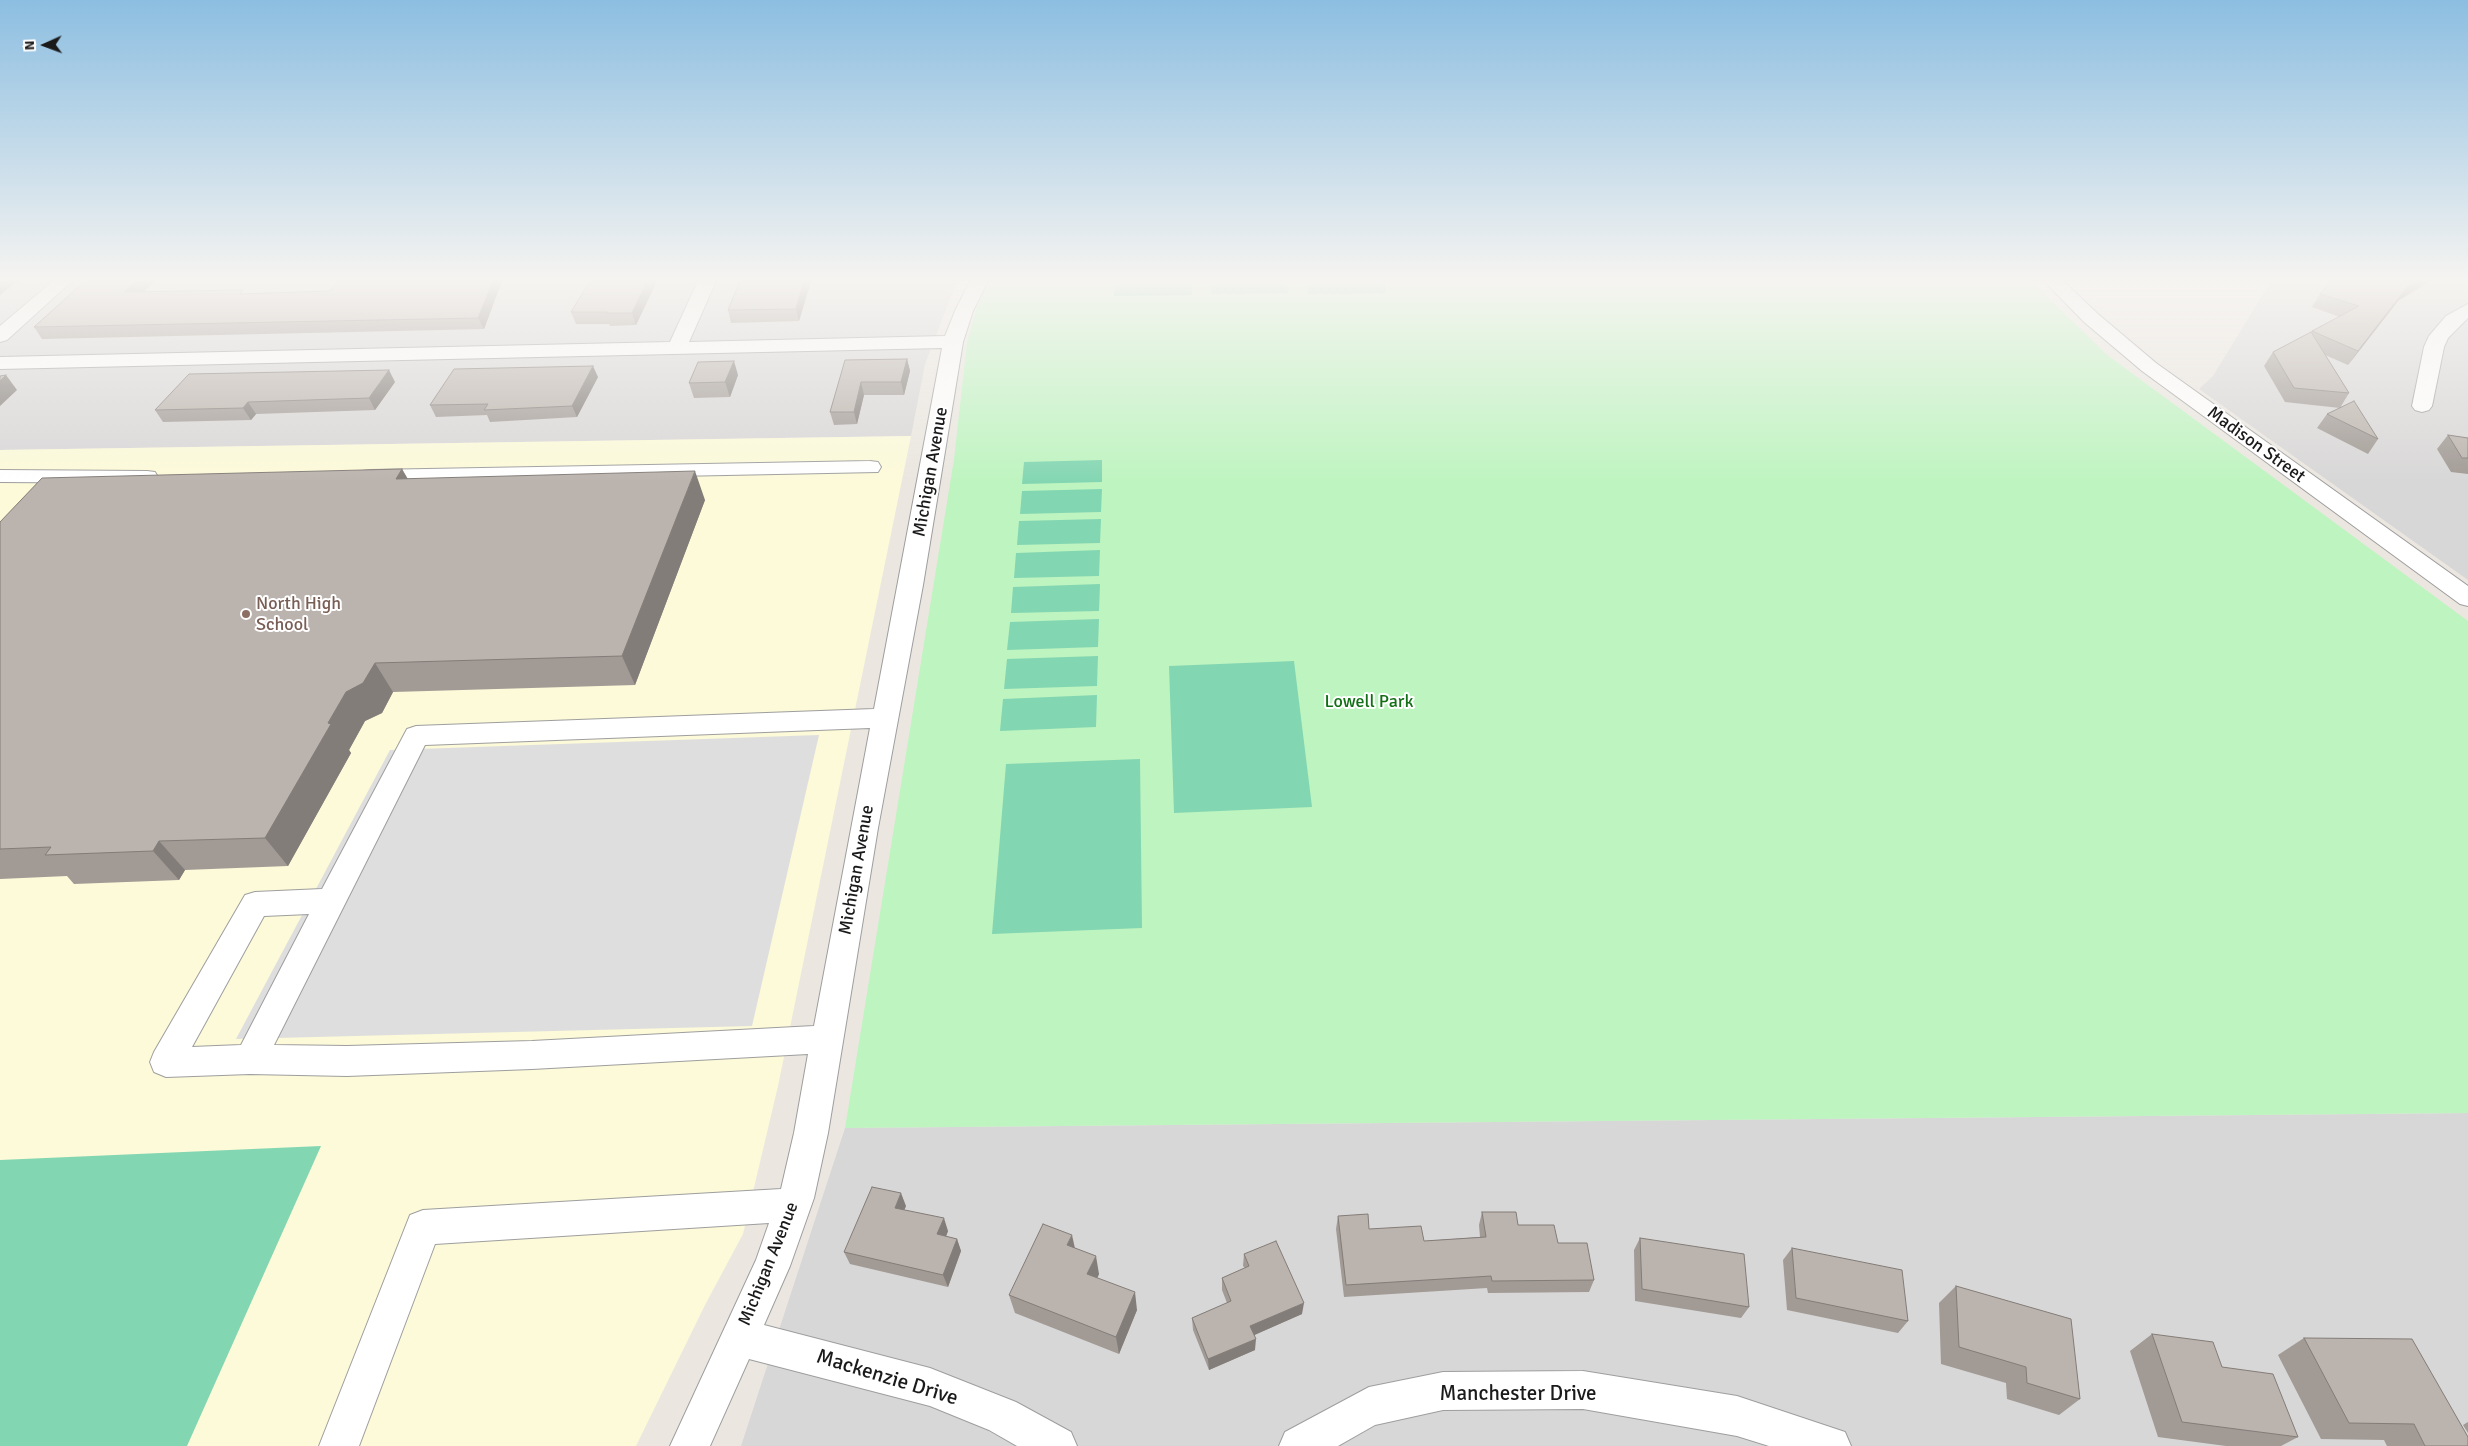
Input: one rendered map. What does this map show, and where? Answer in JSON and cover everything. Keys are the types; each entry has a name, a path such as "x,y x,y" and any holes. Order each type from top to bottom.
{"street":[{"path":"0,363 655,348"},
{"name":"Michigan Avenue","path":"690,1446 772,1266 793,1206 811,1134 911,585 952,348"},
{"name":"Madison Street","path":"2127,348 2149,367 2468,598"},
{"path":"2422,406 2434,348"},
{"path":"355,476 870,467"},
{"path":"0,476 169,478"},
{"path":"46,495 65,476"},
{"path":"250,1060 416,736 886,718"},
{"path":"332,900 255,904 166,1062 250,1060 347,1061 513,1056 827,1039"},
{"path":"340,1446 423,1227 793,1206"},
{"name":"Mackenzie Drive","path":"739,1337 930,1387 1002,1416 1057,1446"},
{"name":"Manchester Drive","path":"1300,1446 1368,1407 1443,1391 1583,1390 1737,1416 1831,1446"}],"shaded area":[{"path":"0,348 931,348 925,364 911,436 0,450"},
{"path":"2230,348 2468,348 2468,580 2199,389 2213,376"},
{"path":"911,436 778,1086 743,1234 705,1305 636,1446 0,1446 0,450"},
{"path":"819,735 752,1026 236,1039 390,750"},
{"path":"2468,1113 2468,1446 741,1446 845,1128"}],"green space":[{"name":"Lowell Park","path":"966,348 2100,348 2468,621 2468,1113 845,1128 954,459"},
{"path":"1102,460 1102,482 1022,484 1024,462"},
{"path":"1102,489 1101,512 1020,514 1022,491"},
{"path":"1101,519 1100,543 1017,545 1019,521"},
{"path":"1100,550 1099,576 1014,578 1016,553"},
{"path":"1100,584 1099,611 1011,613 1013,587"},
{"path":"1099,619 1098,647 1007,650 1010,622"},
{"path":"1098,656 1097,686 1004,689 1007,659"},
{"path":"1294,661 1312,807 1174,813 1169,666"},
{"path":"1097,695 1096,727 1000,731 1003,699"},
{"path":"1140,759 1142,928 992,934 1006,764"},
{"path":"321,1146 187,1446 0,1446 0,1160"}],"building":[{"path":"2280,348 2321,348 2349,393 2294,388 2273,352"},
{"path":"907,359 901,382 861,382 854,412 830,412 845,360"},
{"path":"734,361 725,382 689,383 698,362"},
{"path":"593,366 572,406 484,410 488,404 430,405 454,369"},
{"path":"389,370 369,398 248,402 243,408 155,410 189,374"},
{"path":"2354,401 2378,439 2327,414"},
{"path":"2448,435 2468,438 2468,458 2462,458"},
{"path":"402,469 396,479 695,471 622,656 375,663 363,683 346,692 328,723 331,724 265,838 159,841 153,851 45,855 51,847 0,849 0,522 42,478"},
{"path":"872,1187 901,1193 895,1208 944,1218 937,1234 957,1239 943,1275 844,1252"},
{"path":"1482,1212 1516,1212 1518,1225 1554,1225 1558,1243 1587,1243 1594,1280 1492,1281 1491,1276 1346,1285 1338,1216 1368,1214 1369,1229 1421,1226 1424,1241 1486,1237"},
{"path":"1043,1224 1072,1235 1067,1245 1096,1256 1087,1274 1135,1292 1116,1337 1009,1295"},
{"path":"1640,1238 1744,1254 1749,1307 1642,1289"},
{"path":"1276,1241 1304,1303 1250,1326 1256,1339 1208,1359 1192,1318 1231,1301 1222,1278 1249,1266 1244,1254"},
{"path":"1792,1248 1902,1270 1908,1321 1796,1298"},
{"path":"1956,1286 2071,1319 2080,1399 2027,1383 2026,1367 1959,1347"},
{"path":"2152,1334 2213,1342 2222,1367 2273,1374 2298,1437 2182,1422"},
{"path":"2304,1338 2412,1339 2468,1437 2468,1446 2425,1446 2414,1424 2349,1423"}],"place":[{"name":"North High School","path":"246,614"}]}
